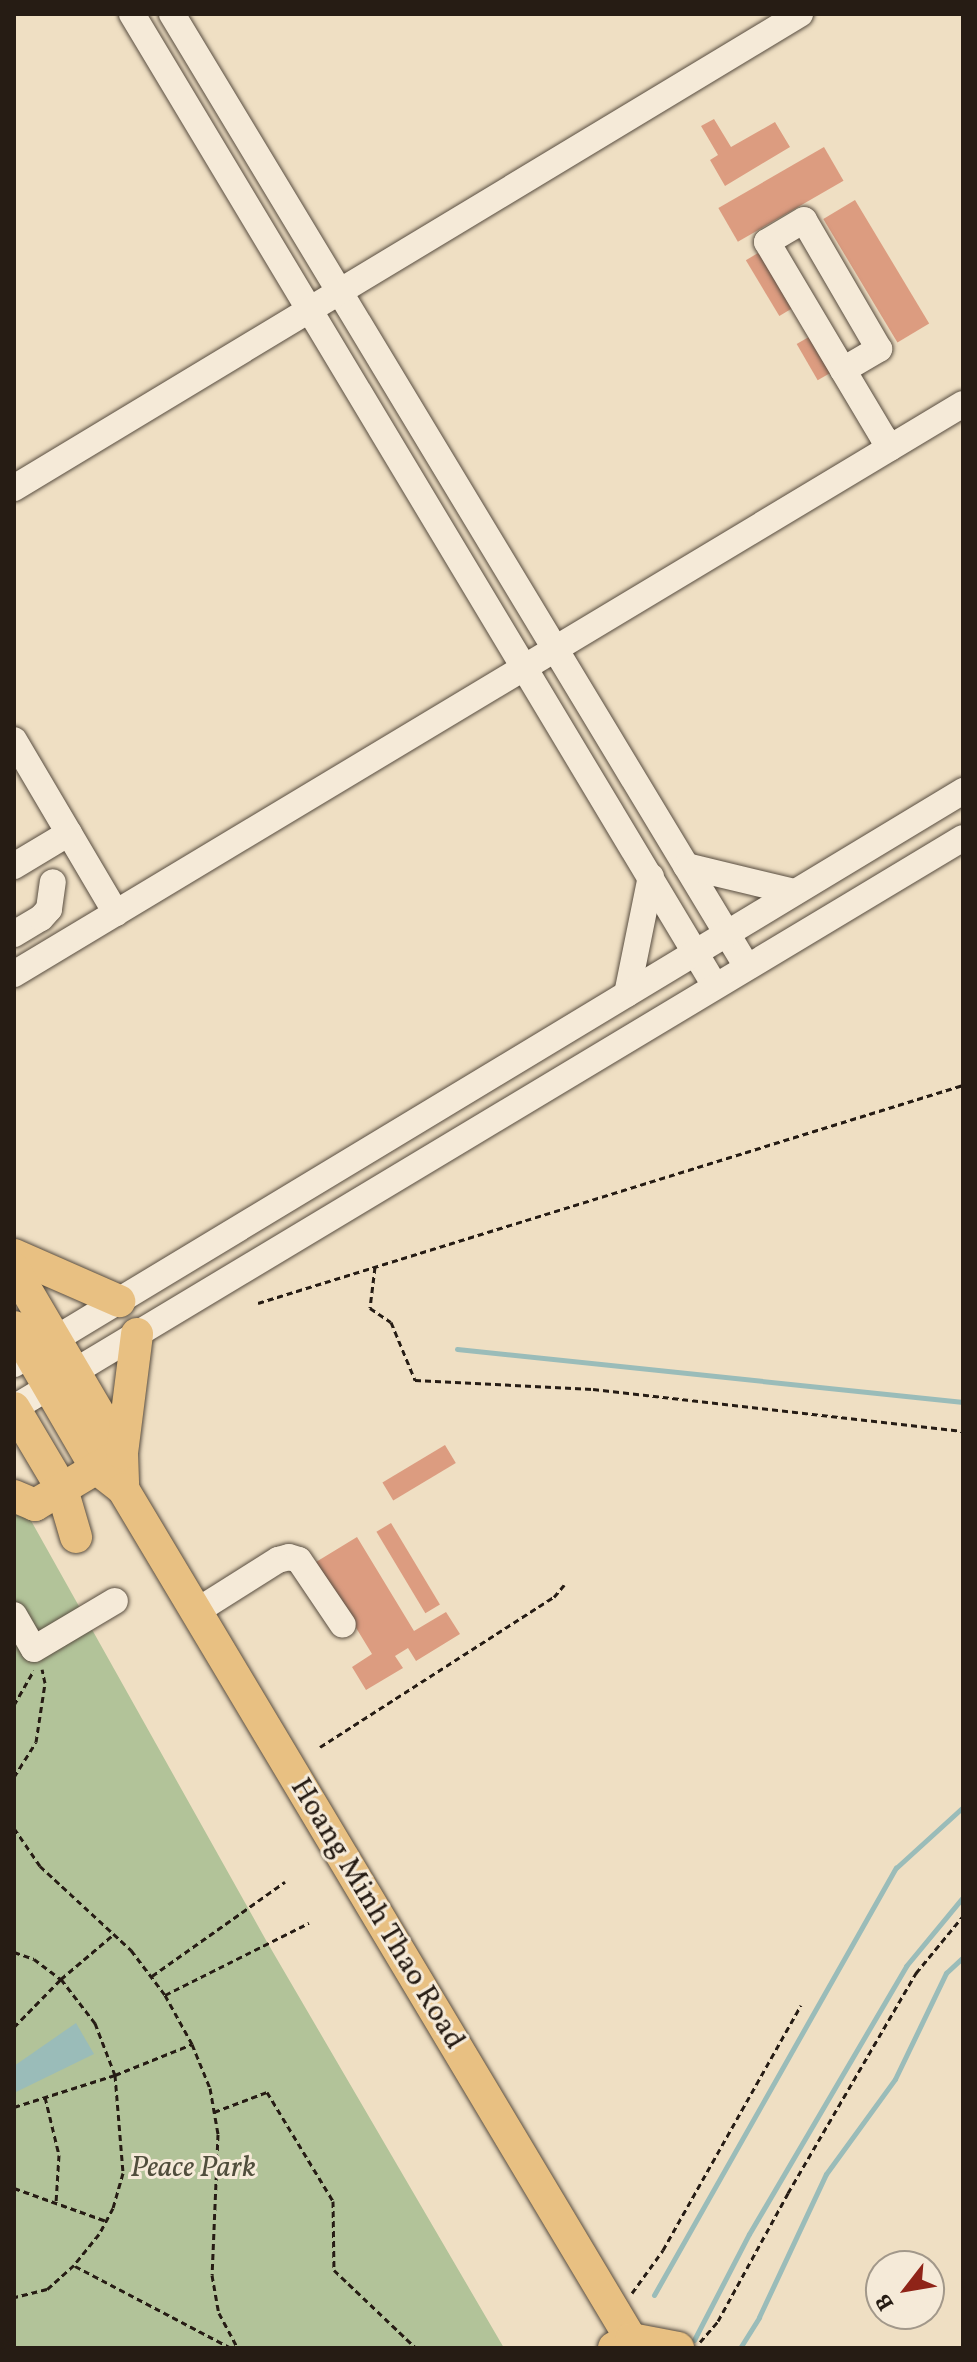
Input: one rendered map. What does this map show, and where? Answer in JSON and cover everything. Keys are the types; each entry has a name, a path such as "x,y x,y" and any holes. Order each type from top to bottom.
{"main road":[{"path":"14,1255 119,1301"},
{"name":"Hoang Minh Thao Road","path":"14,1269 28,1346 61,1379 620,2334"},
{"path":"37,1497 109,1460 137,1334"},
{"path":"14,1408 37,1497"},
{"path":"14,1468 76,1537"},
{"path":"620,2334 678,2348"}],"street":[{"path":"132,14 715,986"},
{"path":"172,14 747,967"},
{"path":"14,488 800,14"},
{"path":"843,370 879,349 804,220 767,242 843,370 890,448"},
{"path":"14,974 963,404"},
{"path":"14,740 116,913"},
{"path":"28,1346 119,1301 963,791"},
{"path":"14,866 69,833"},
{"path":"14,1408 963,838"},
{"path":"686,866 794,892"},
{"path":"627,994 651,876"},
{"path":"14,934 41,918 49,909 53,882"},
{"path":"197,1611 278,1560 289,1557 299,1560 343,1625"},
{"path":"14,1615 37,1653 115,1601"}],"path":[{"path":"258,1303 963,1085"},
{"path":"375,1267 370,1308 391,1322 415,1380 593,1389 963,1431"},
{"path":"320,1747 554,1597 564,1585"},
{"path":"14,1705 37,1653"},
{"path":"14,1777 36,1742 45,1683 37,1653"},
{"path":"14,1828 40,1866 114,1934 152,1976 192,2044 210,2088 214,2112 217,2181 212,2275 219,2313 238,2348"},
{"path":"152,1976 285,1882"},
{"path":"695,2348 718,2321 788,2193 916,1973 963,1916"},
{"path":"165,1995 309,1923"},
{"path":"14,2027 61,1979 114,1934"},
{"path":"14,1952 34,1959 61,1979 95,2023 115,2075 123,2173 106,2221 74,2265 47,2289 14,2297"},
{"path":"620,2334 663,2250 801,2005"},
{"path":"14,2107 115,2075 192,2044"},
{"path":"214,2112 267,2092 333,2201 334,2270 416,2348"},
{"path":"45,2097 52,2115 59,2155 56,2203"},
{"path":"14,2188 106,2221"},
{"path":"74,2265 231,2348"}],"green space":[{"name":"Peace Park","path":"14,1513 29,1517 267,1942 504,2348 14,2348"}],"water":[{"path":"76,2023 94,2054 14,2093 14,2066"}],"building":[{"path":"714,119 731,147 775,122 790,147 725,186 710,160 718,155 701,126"},
{"path":"824,147 844,181 738,242 718,208"},
{"path":"855,200 929,323 897,342 823,219"},
{"path":"763,250 796,306 779,316 746,260"},
{"path":"814,334 835,370 818,380 797,344"},
{"path":"445,1445 456,1463 393,1501 382,1483"},
{"path":"391,1523 440,1604 425,1613 376,1532"},
{"path":"357,1537 414,1631 446,1612 460,1634 416,1661 408,1648 395,1656 403,1668 366,1690 352,1667 372,1654 316,1562"}],"waterway":[{"path":"457,1349 963,1402"},
{"path":"654,2295 896,1868 963,1807"},
{"path":"694,2340 749,2234 906,1966 963,1897"},
{"path":"740,2348 759,2317 826,2174 895,2079 946,1973 963,1957"}]}
